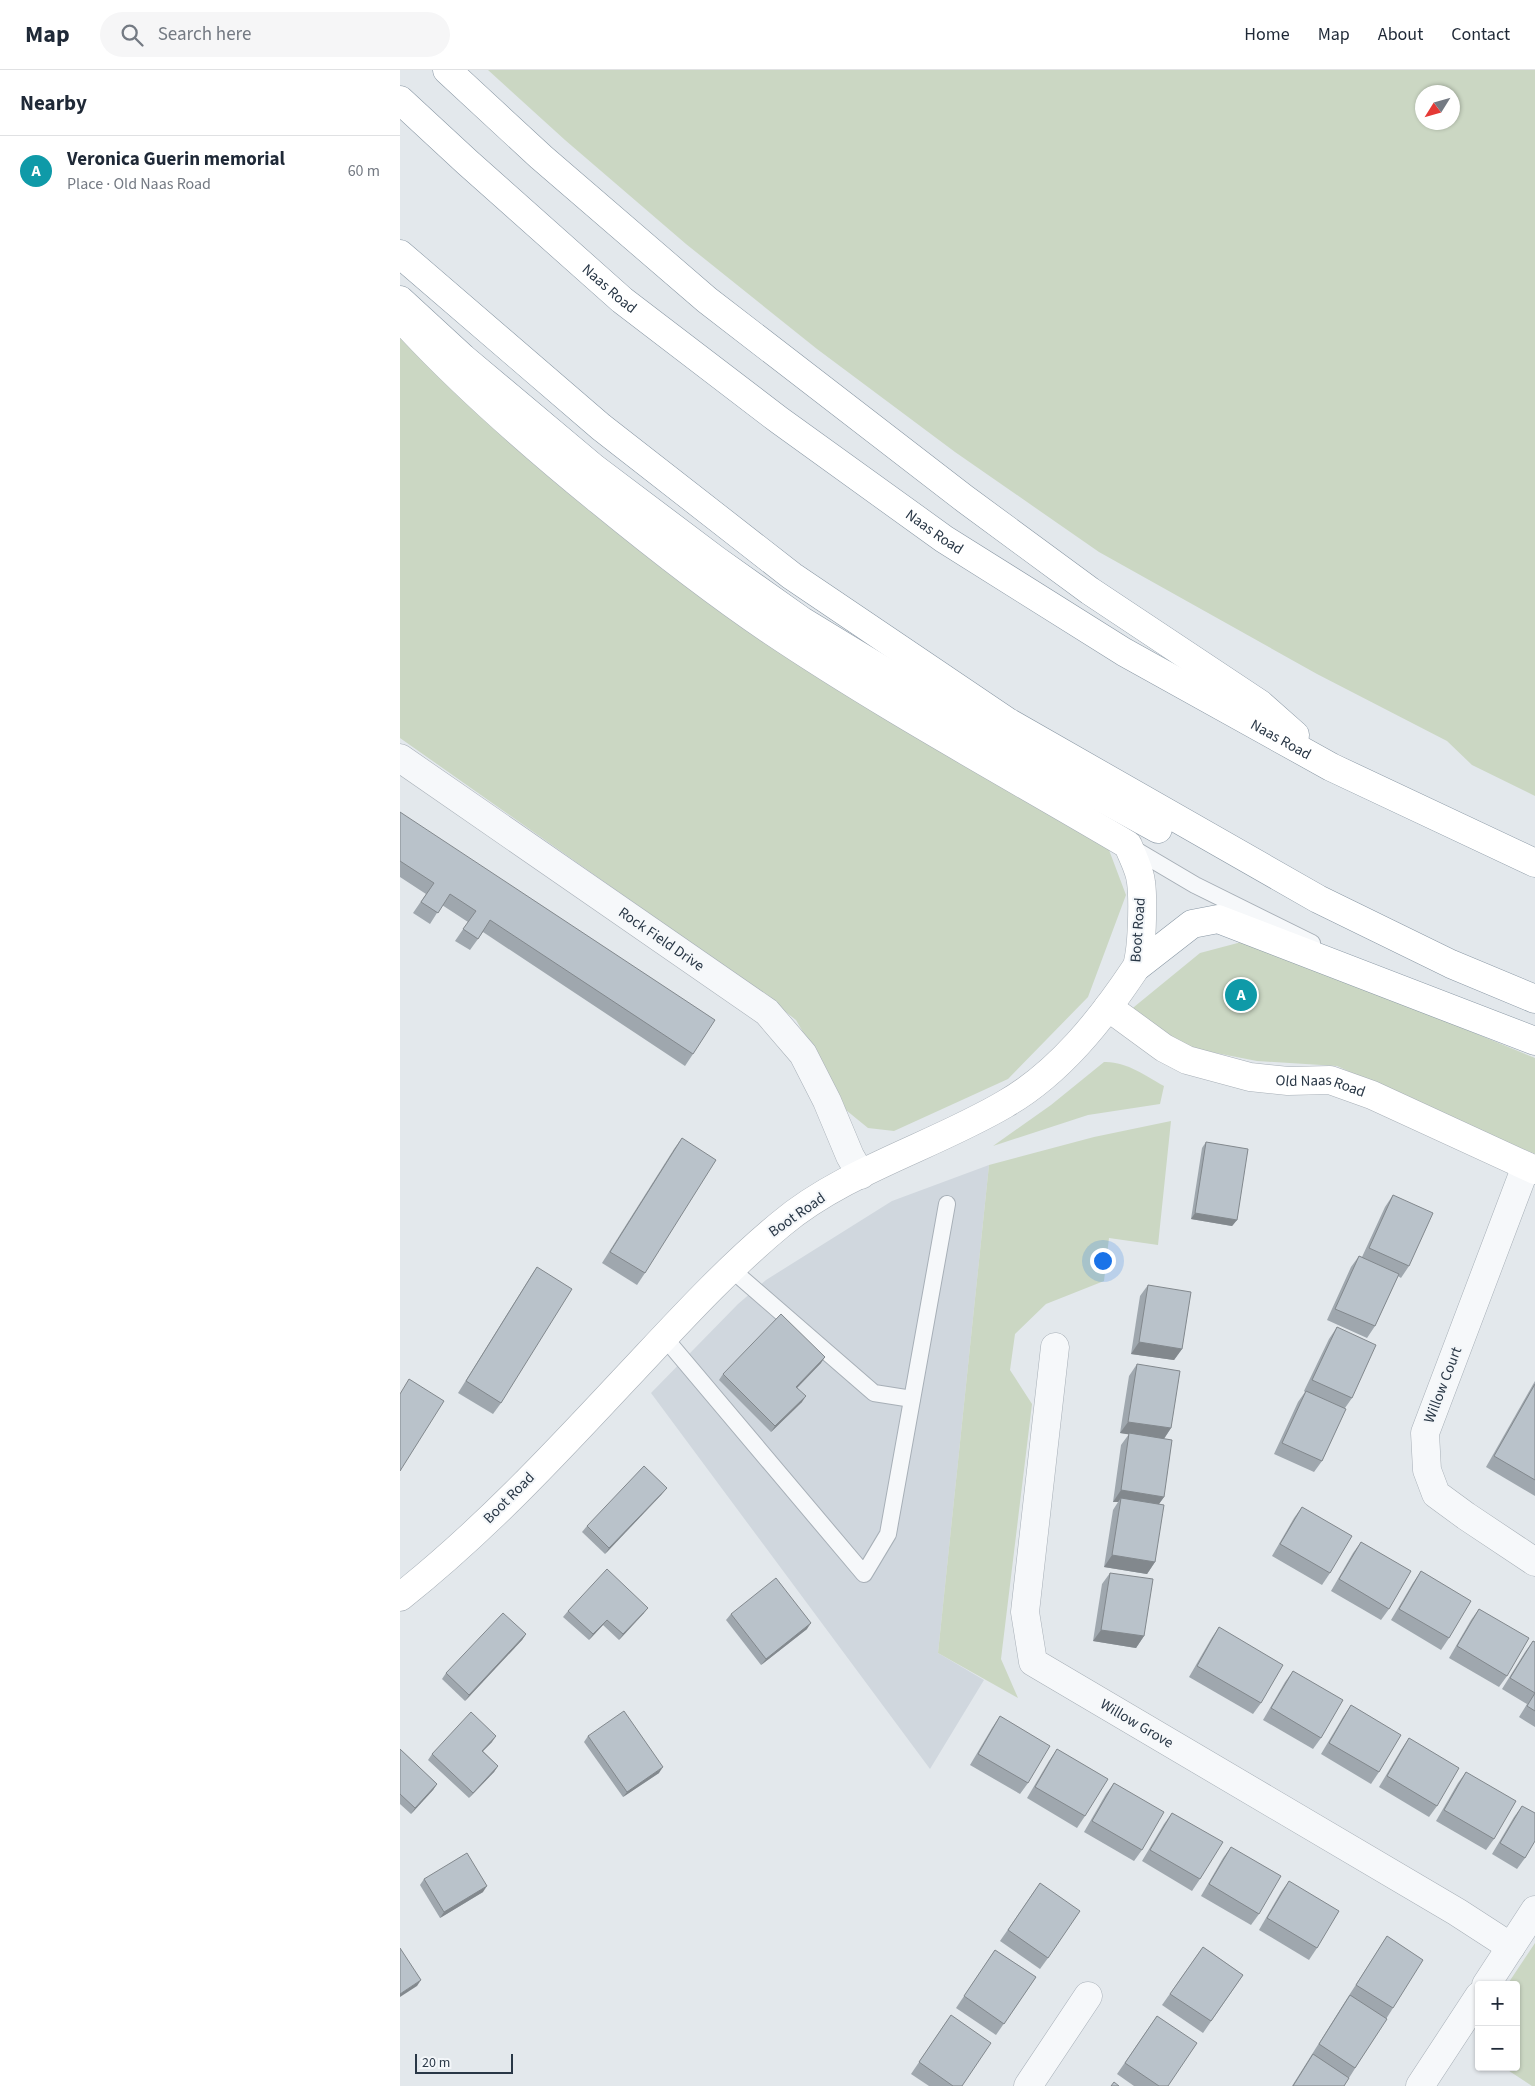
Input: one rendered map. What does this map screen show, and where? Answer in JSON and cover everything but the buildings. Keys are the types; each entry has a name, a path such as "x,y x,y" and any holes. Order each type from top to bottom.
{"main road":[{"path":"447,70 541,157 707,300 966,500 1090,592 1260,704 1331,767"},
{"name":"Naas Road","path":"400,100 622,300 779,420 944,539 1124,652 1331,767 1535,863"},
{"path":"400,254 601,427 792,576 1008,722 1297,888 1451,964 1535,999"},
{"path":"400,300 464,358 594,468 716,560 802,621 1002,743 1143,822 1223,859 1297,888"},
{"path":"400,318 437,357 544,455 660,550 770,630 926,728 1128,845"},
{"name":"Boot Road","path":"400,1597 440,1565 594,1412 731,1269 784,1222 821,1196 923,1144 970,1124 1008,1102 1040,1079 1066,1056 1108,1007 1138,966 1141,935 1141,880 1128,845"},
{"path":"1138,966 1192,924 1218,919 1535,1041"},
{"name":"Old Naas Road","path":"1108,1007 1164,1048 1187,1060 1250,1077 1288,1081 1330,1080 1372,1095 1531,1168"}],"street":[{"name":"Rock Field Drive","path":"400,758 767,1012 802,1054 827,1100 850,1156 861,1176"},
{"name":"Willow Court","path":"1531,1168 1425,1433 1427,1470 1436,1494 1535,1562"},
{"name":"Willow Grove","path":"1055,1347 1025,1612 1033,1662 1458,1912 1511,1947"},
{"path":"1489,1981 1535,1910"},
{"path":"1028,2086 1088,1996"},
{"path":"1420,2086 1475,2002"}],"lane":[{"path":"1128,845 1196,885 1431,1001"},
{"path":"664,1337 864,1574 888,1534 947,1204"},
{"path":"731,1269 874,1393 912,1399"}],"shaded area":[{"path":"989,1165 938,1653 984,1680 930,1769 651,1393 738,1304 766,1280 892,1201"}],"green space":[{"path":"488,70 1535,70 1535,796 1472,765 1447,741 1317,674 1099,552 955,452 817,349 686,244 565,140"},
{"path":"400,332 1106,842 1126,895 1088,997 1008,1079 894,1131 868,1128 841,1106 822,1065 796,1020 752,986 400,738"},
{"path":"1249,940 1535,1058 1535,1154 1445,1116 1337,1066 1257,1061 1180,1046 1123,1016 1200,953"},
{"path":"1104,1062 1112,1062 1128,1067 1164,1086 1160,1104 1088,1115 993,1146 1051,1105"},
{"path":"1171,1121 1158,1245 1109,1238 1104,1281 1046,1304 1015,1334 1010,1370 1032,1404 1001,1659 1018,1698 938,1653 989,1165 1094,1137"},
{"path":"1535,1943 1535,2086 1532,2086 1509,2071 1520,2071 1520,1981 1510,1981"}],"place":[{"name":"Veronica Guerin memorial","path":"1241,995"}]}
